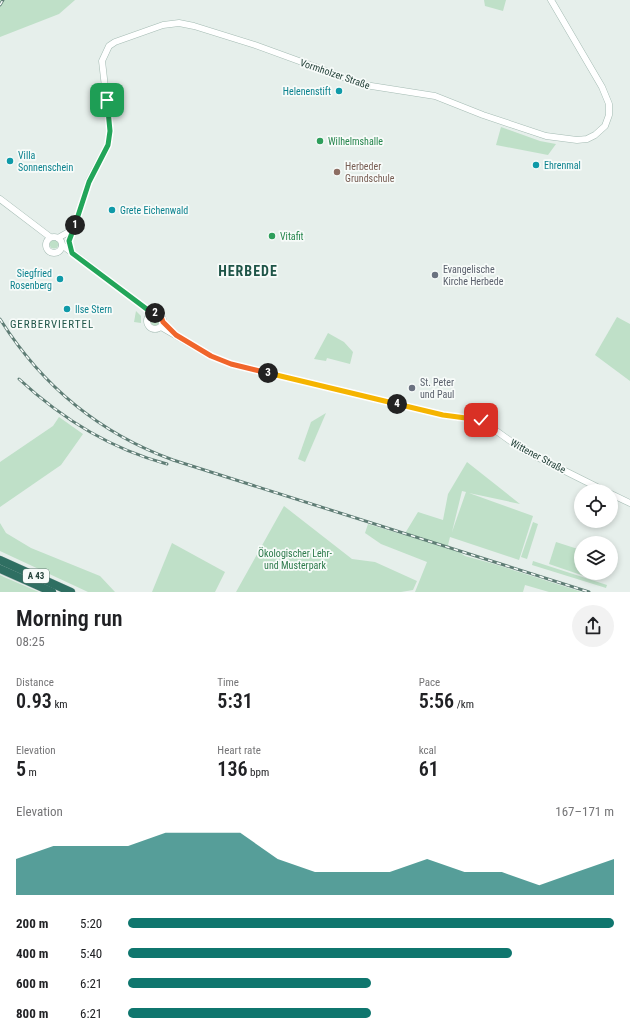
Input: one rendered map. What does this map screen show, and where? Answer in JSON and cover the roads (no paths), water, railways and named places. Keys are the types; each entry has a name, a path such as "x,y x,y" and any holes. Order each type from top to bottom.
{"highway":[{"name":"A 43","path":"0,560 71,592"},
{"name":"A 43","path":"0,569 52,592"}],"main road":[{"name":"Vormholzer Straße","path":"71,232 76,223 89,182 108,145 107,98 102,67 103,55 109,46 115,42 170,23 194,26 224,35 365,85 435,96 483,115 546,136 577,140 587,139 595,135 604,126 609,115 609,104 602,87 551,0"},
{"path":"0,199 26,219 48,240 60,244"},
{"path":"48,240 46,247 49,251 54,253 71,232"},
{"path":"71,232 69,241 72,253"},
{"name":"Wittener Straße","path":"60,244 78,257"},
{"name":"Wittener Straße","path":"60,244 150,315 160,314 162,325 211,356 239,366 443,415 479,419 523,450 591,484"},
{"name":"Wittener Straße","path":"150,315 148,324 150,328 156,329 162,325"},
{"path":"618,497 630,503"}],"railway":[{"path":"0,5 3,0"},
{"path":"0,319 34,366 74,404 97,421 146,449 173,460 589,592"},
{"path":"19,379 52,407 107,441 146,458 167,464"}],"place":[{"name":"Helenenstift","path":"339,91"},
{"name":"Wilhelmshalle","path":"320,141"},
{"name":"Villa Sonnenschein","path":"10,161"},
{"name":"Ehrenmal","path":"536,165"},
{"name":"Herbeder Grundschule","path":"337,172"},
{"name":"Grete Eichenwald","path":"112,210"},
{"name":"Vitafit","path":"272,236"},
{"name":"Evangelische Kirche Herbede","path":"435,275"},
{"name":"Siegfried Rosenberg","path":"60,279"},
{"name":"Ilse Stern","path":"67,309"},
{"name":"St. Peter und Paul","path":"412,388"}],"district":[{"name":"HERBEDE","path":"248,271"},
{"name":"GERBERVIERTEL","path":"52,324"}],"park label":[{"name":"Ökologischer Lehr- und Musterpark","path":"295,558"}]}
